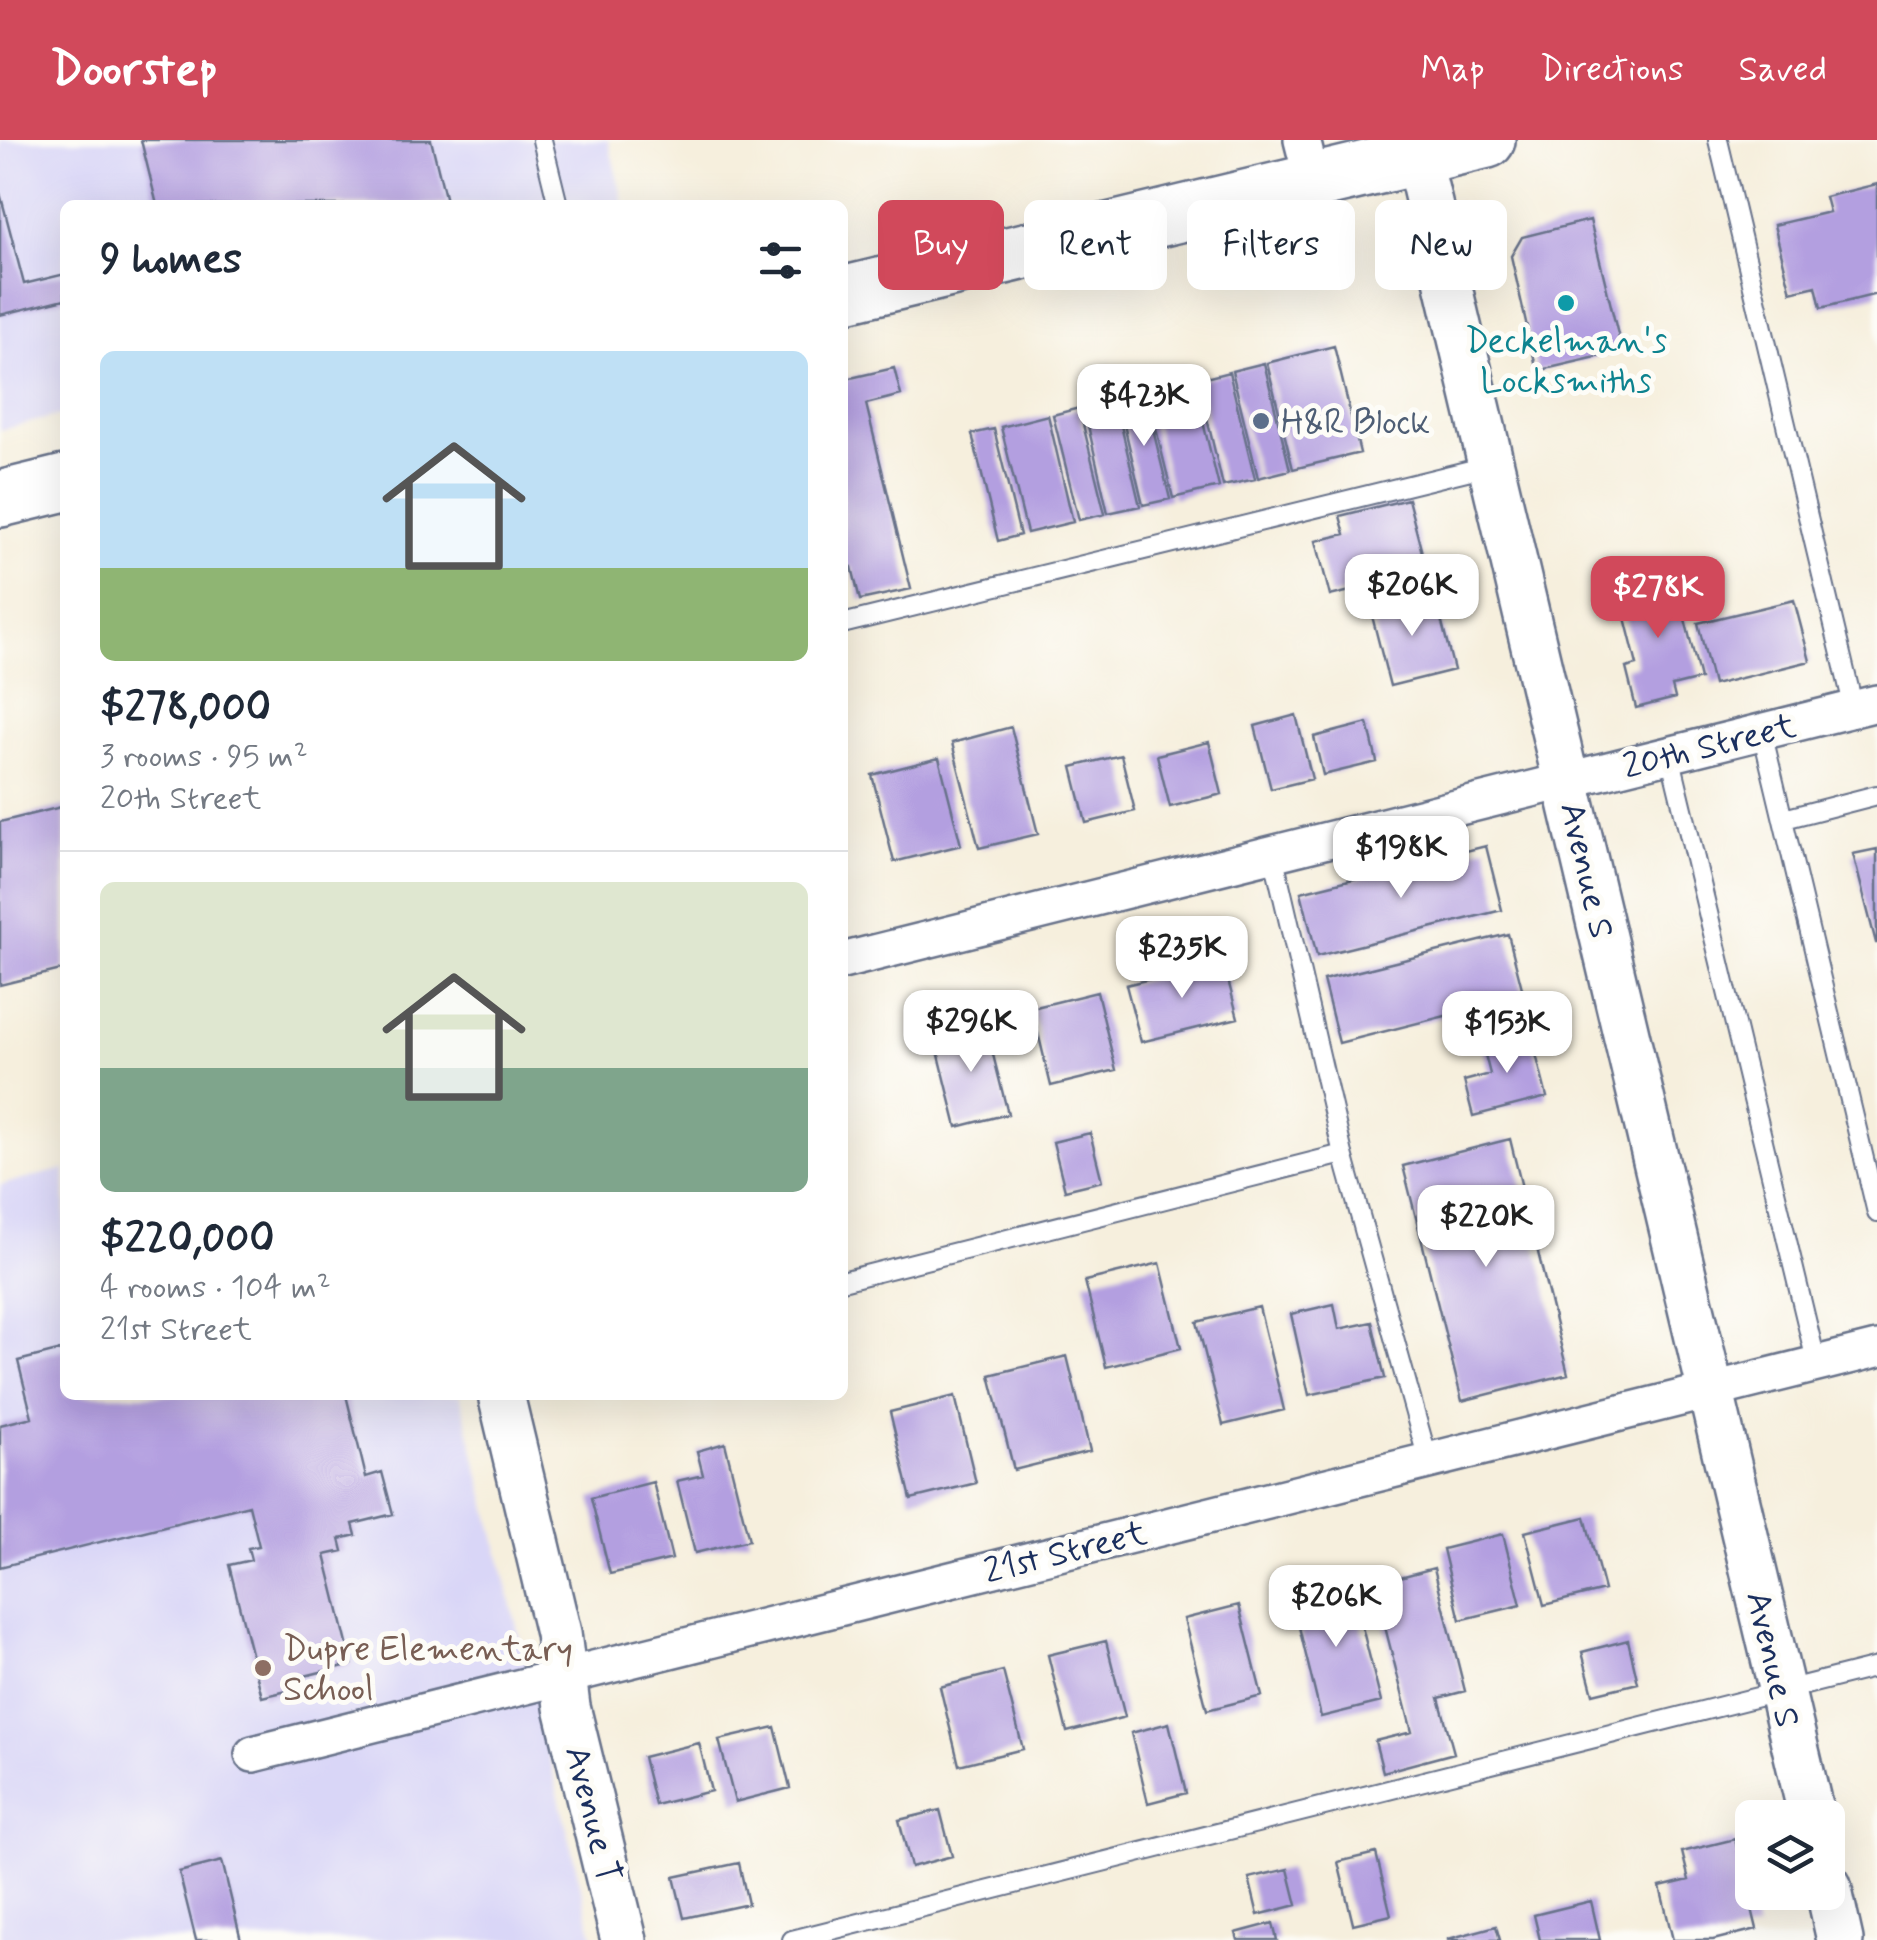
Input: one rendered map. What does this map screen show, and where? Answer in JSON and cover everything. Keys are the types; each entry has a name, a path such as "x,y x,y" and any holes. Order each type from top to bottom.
{"main road":[{"path":"848,293 1308,162 1418,157 1486,140"},
{"path":"0,499 60,484"}],"street":[{"name":"Avenue S","path":"1418,157 1808,1800"},
{"name":"20th Street","path":"848,960 1865,706"},
{"name":"21st Street","path":"253,1754 1877,1349"},
{"name":"Avenue T","path":"503,1400 558,1633 567,1707 624,1940"},
{"path":"1833,1910 1840,1940"}],"lane":[{"path":"542,140 557,200"},
{"path":"1718,140 1865,706"},
{"path":"848,623 1492,464"},
{"path":"1762,732 1877,1212"},
{"path":"1670,755 1817,1364"},
{"path":"1784,819 1877,795"},
{"path":"1272,854 1343,1154 1428,1460"},
{"path":"848,1279 1343,1154"},
{"path":"792,1940 1877,1667"}],"shaded area":[{"path":"0,140 608,140 623,200 60,200 60,415 0,430"},
{"name":"Dupre Elementary School","path":"60,1170 60,1400 461,1400 594,1940 0,1940 0,1185"}],"building":[{"path":"141,140 431,140 446,200 156,200"},
{"path":"1877,184 1877,294 1821,308 1816,286 1791,292 1774,225 1829,212 1825,197"},
{"path":"0,193 24,284 60,275 60,300 0,315"},
{"name":"Deckelman's Locksmiths","path":"1590,220 1622,351 1537,371 1511,256 1522,237"},
{"path":"1334,346 1360,453 1293,469 1267,363"},
{"name":"H&R Block","path":"1264,363 1290,470 1258,478 1232,371"},
{"path":"894,368 901,395 866,404 911,589 860,600 852,567 848,568 848,379"},
{"path":"1229,372 1255,479 1223,486 1198,380"},
{"path":"1193,381 1219,487 1173,498 1147,392"},
{"path":"1144,393 1170,499 1143,505 1118,399"},
{"path":"1115,400 1140,506 1108,513 1084,408"},
{"path":"1079,408 1105,514 1079,520 1053,415"},
{"path":"1048,415 1073,522 1027,533 1001,427"},
{"path":"994,429 1020,535 998,541 972,434"},
{"path":"1408,499 1427,572 1330,596 1316,541 1345,534 1340,516"},
{"path":"1674,575 1700,679 1672,686 1675,698 1636,708 1626,668 1637,665 1618,590"},
{"path":"1434,592 1454,670 1390,686 1370,608"},
{"path":"1794,600 1810,661 1713,685 1698,623"},
{"path":"1296,715 1312,779 1271,789 1255,726"},
{"path":"1368,723 1377,762 1323,775 1314,737"},
{"path":"1011,727 1038,834 979,848 952,743"},
{"path":"1209,742 1222,794 1170,807 1157,755"},
{"path":"1121,755 1135,811 1086,823 1072,767"},
{"path":"939,758 961,845 894,862 872,775"},
{"path":"60,807 60,970 0,985 0,822"},
{"path":"1486,846 1502,910 1317,956 1301,892"},
{"path":"1877,849 1877,943 1876,943 1853,854"},
{"path":"1508,934 1524,996 1339,1043 1323,980"},
{"path":"1223,961 1238,1018 1141,1042 1126,985"},
{"path":"1097,992 1116,1070 1051,1086 1032,1008"},
{"path":"985,1023 1008,1114 957,1127 934,1035"},
{"path":"1530,1031 1547,1097 1473,1116 1464,1081 1490,1074 1482,1043"},
{"path":"1090,1133 1102,1181 1065,1190 1053,1142"},
{"path":"1510,1139 1568,1374 1462,1401 1403,1166"},
{"path":"1160,1263 1181,1348 1106,1367 1085,1281"},
{"path":"1334,1304 1339,1329 1372,1322 1385,1378 1309,1395 1291,1314"},
{"path":"1259,1307 1284,1410 1223,1425 1197,1322"},
{"path":"60,1350 60,1400 347,1400 366,1477 382,1472 393,1514 353,1524 356,1535 340,1539 343,1551 325,1555 352,1664 289,1680 291,1690 262,1697 229,1565 251,1560 248,1548 259,1546 249,1505 0,1567 0,1425 32,1417 18,1361"},
{"path":"1067,1356 1090,1451 1014,1470 990,1375"},
{"path":"955,1396 976,1483 911,1499 890,1412"},
{"path":"725,1443 749,1540 695,1553 677,1481 703,1475 697,1451"},
{"path":"653,1482 672,1559 610,1574 591,1498"},
{"path":"1585,1517 1604,1590 1544,1605 1525,1532"},
{"path":"1503,1534 1521,1605 1460,1620 1443,1549"},
{"path":"1434,1568 1465,1691 1439,1698 1454,1753 1383,1772 1375,1741 1412,1732 1374,1584"},
{"path":"1351,1583 1381,1702 1321,1717 1292,1598"},
{"path":"1239,1605 1262,1696 1207,1710 1184,1619"},
{"path":"1628,1640 1638,1683 1593,1694 1582,1652"},
{"path":"1106,1641 1125,1717 1067,1732 1048,1655"},
{"path":"1003,1671 1023,1749 959,1765 940,1687"},
{"path":"1169,1723 1186,1793 1148,1803 1131,1733"},
{"path":"775,1727 790,1788 735,1802 719,1740"},
{"path":"699,1743 711,1791 655,1805 643,1757"},
{"path":"940,1810 952,1856 911,1867 899,1820"},
{"path":"1735,1839 1735,1910 1752,1910 1757,1929 1713,1940 1673,1940 1660,1887 1689,1880 1682,1852"},
{"path":"1376,1853 1391,1915 1353,1924 1338,1862"},
{"path":"222,1861 241,1940 196,1940 179,1872"},
{"path":"739,1863 748,1904 684,1918 674,1877"},
{"path":"1288,1869 1297,1905 1258,1915 1249,1878"},
{"path":"1591,1901 1600,1940 1540,1940 1534,1915"},
{"path":"1273,1923 1277,1940 1238,1940 1236,1933"},
{"path":"1496,1926 1500,1940 1448,1940 1448,1939"}],"place":[{"name":"Deckelman's Locksmiths","path":"1566,303"},
{"name":"H&R Block","path":"1261,421"},
{"name":"Dupre Elementary School","path":"263,1668"}]}
